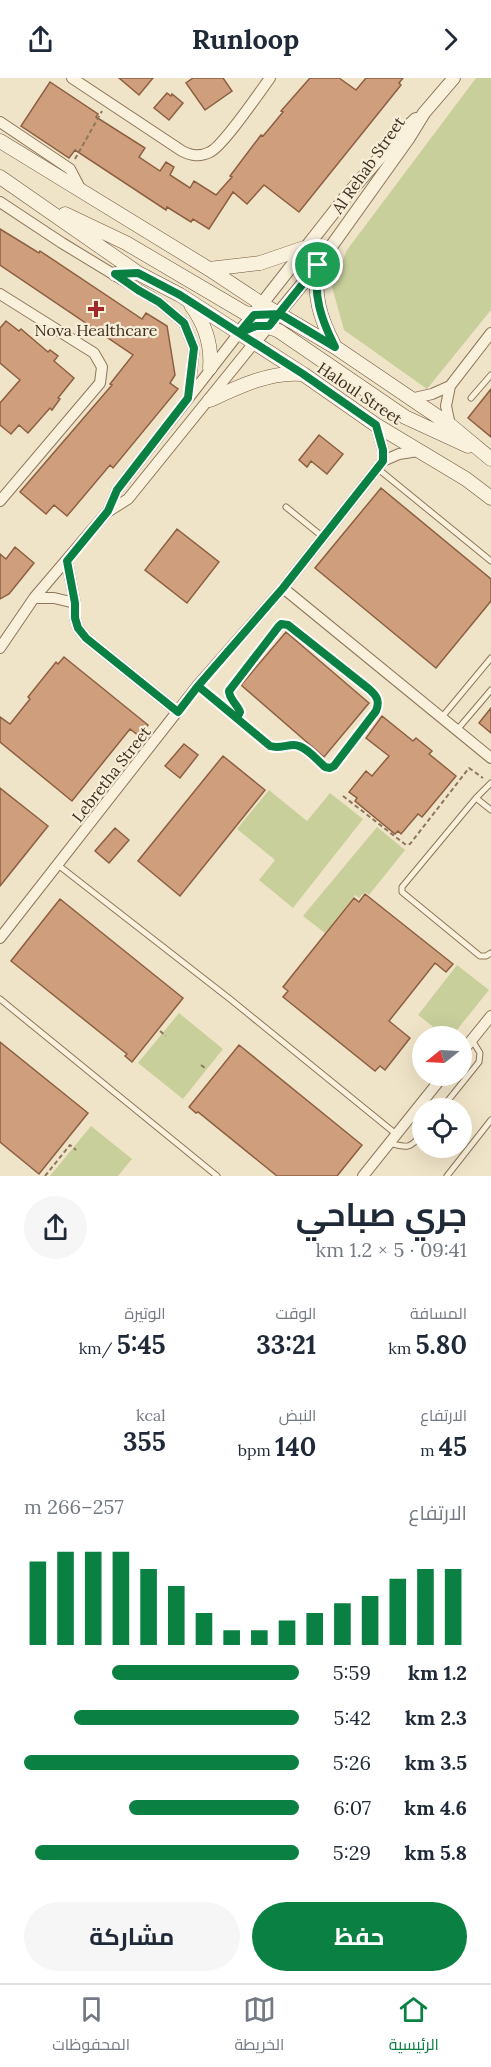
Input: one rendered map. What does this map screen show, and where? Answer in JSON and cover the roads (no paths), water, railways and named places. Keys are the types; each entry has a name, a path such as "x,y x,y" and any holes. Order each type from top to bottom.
{"main road":[{"name":"Haloul Street","path":"0,141 209,269 258,310 280,314 335,347 450,425 489,457"},
{"name":"Haloul Street","path":"0,177 138,273 180,295 303,374 376,425 466,479 491,498"},
{"path":"28,196 126,243 237,309 258,310"},
{"path":"209,269 260,263 304,248"},
{"path":"318,265 317,304 335,347"},
{"path":"115,274 138,273"},
{"path":"180,295 191,305 203,324 210,347 210,368"},
{"path":"239,333 256,326 269,326 297,342 405,417 489,457"},
{"path":"210,400 270,377 303,374"}],"street":[{"path":"72,78 182,152 200,156 216,149 270,78"},
{"name":"Al Rehab Street","path":"0,647 34,598 108,511 117,490 304,248 402,132 424,113 454,78"},
{"name":"Al Rehab Street","path":"108,511 128,499 280,314 414,131 424,113"},
{"name":"Haloul Street","path":"0,122 69,169 81,190"},
{"path":"0,202 159,302 184,323 194,348 188,398"},
{"path":"0,294 94,353 102,367 100,383 0,501"},
{"path":"450,425 446,406 450,386 491,333"},
{"path":"410,399 450,386"},
{"path":"376,425 383,450 380,465"},
{"path":"380,465 399,454 418,451"},
{"name":"Lebretha Street","path":"0,938 198,686 283,588 380,465"},
{"path":"67,561 78,628 86,638 178,712"},
{"path":"283,588 491,758"},
{"path":"34,598 54,598 75,603"},
{"path":"472,1040 489,1021"},
{"path":"363,1176 435,1086"}],"lane":[{"path":"471,398 491,375"},
{"path":"380,465 491,561"},
{"path":"286,507 323,537"},
{"path":"198,686 270,746 301,747 325,767 330,768 334,766 376,711 378,701 374,693 300,634 288,625 281,624 229,691 231,699 240,712 237,718"},
{"path":"442,717 491,658"},
{"path":"458,730 491,690"},
{"path":"490,783 402,888 402,892 480,956 486,957 491,953"},
{"path":"476,798 491,810"},
{"path":"58,865 230,999 393,1139 405,1147 412,1145"},
{"path":"0,999 216,1176"},
{"path":"472,1040 480,1053 479,1062 472,1071"},
{"path":"450,1098 460,1086"},
{"path":"447,1176 491,1120"}],"place":[{"name":"Nova Healthcare","path":"96,309"}]}
